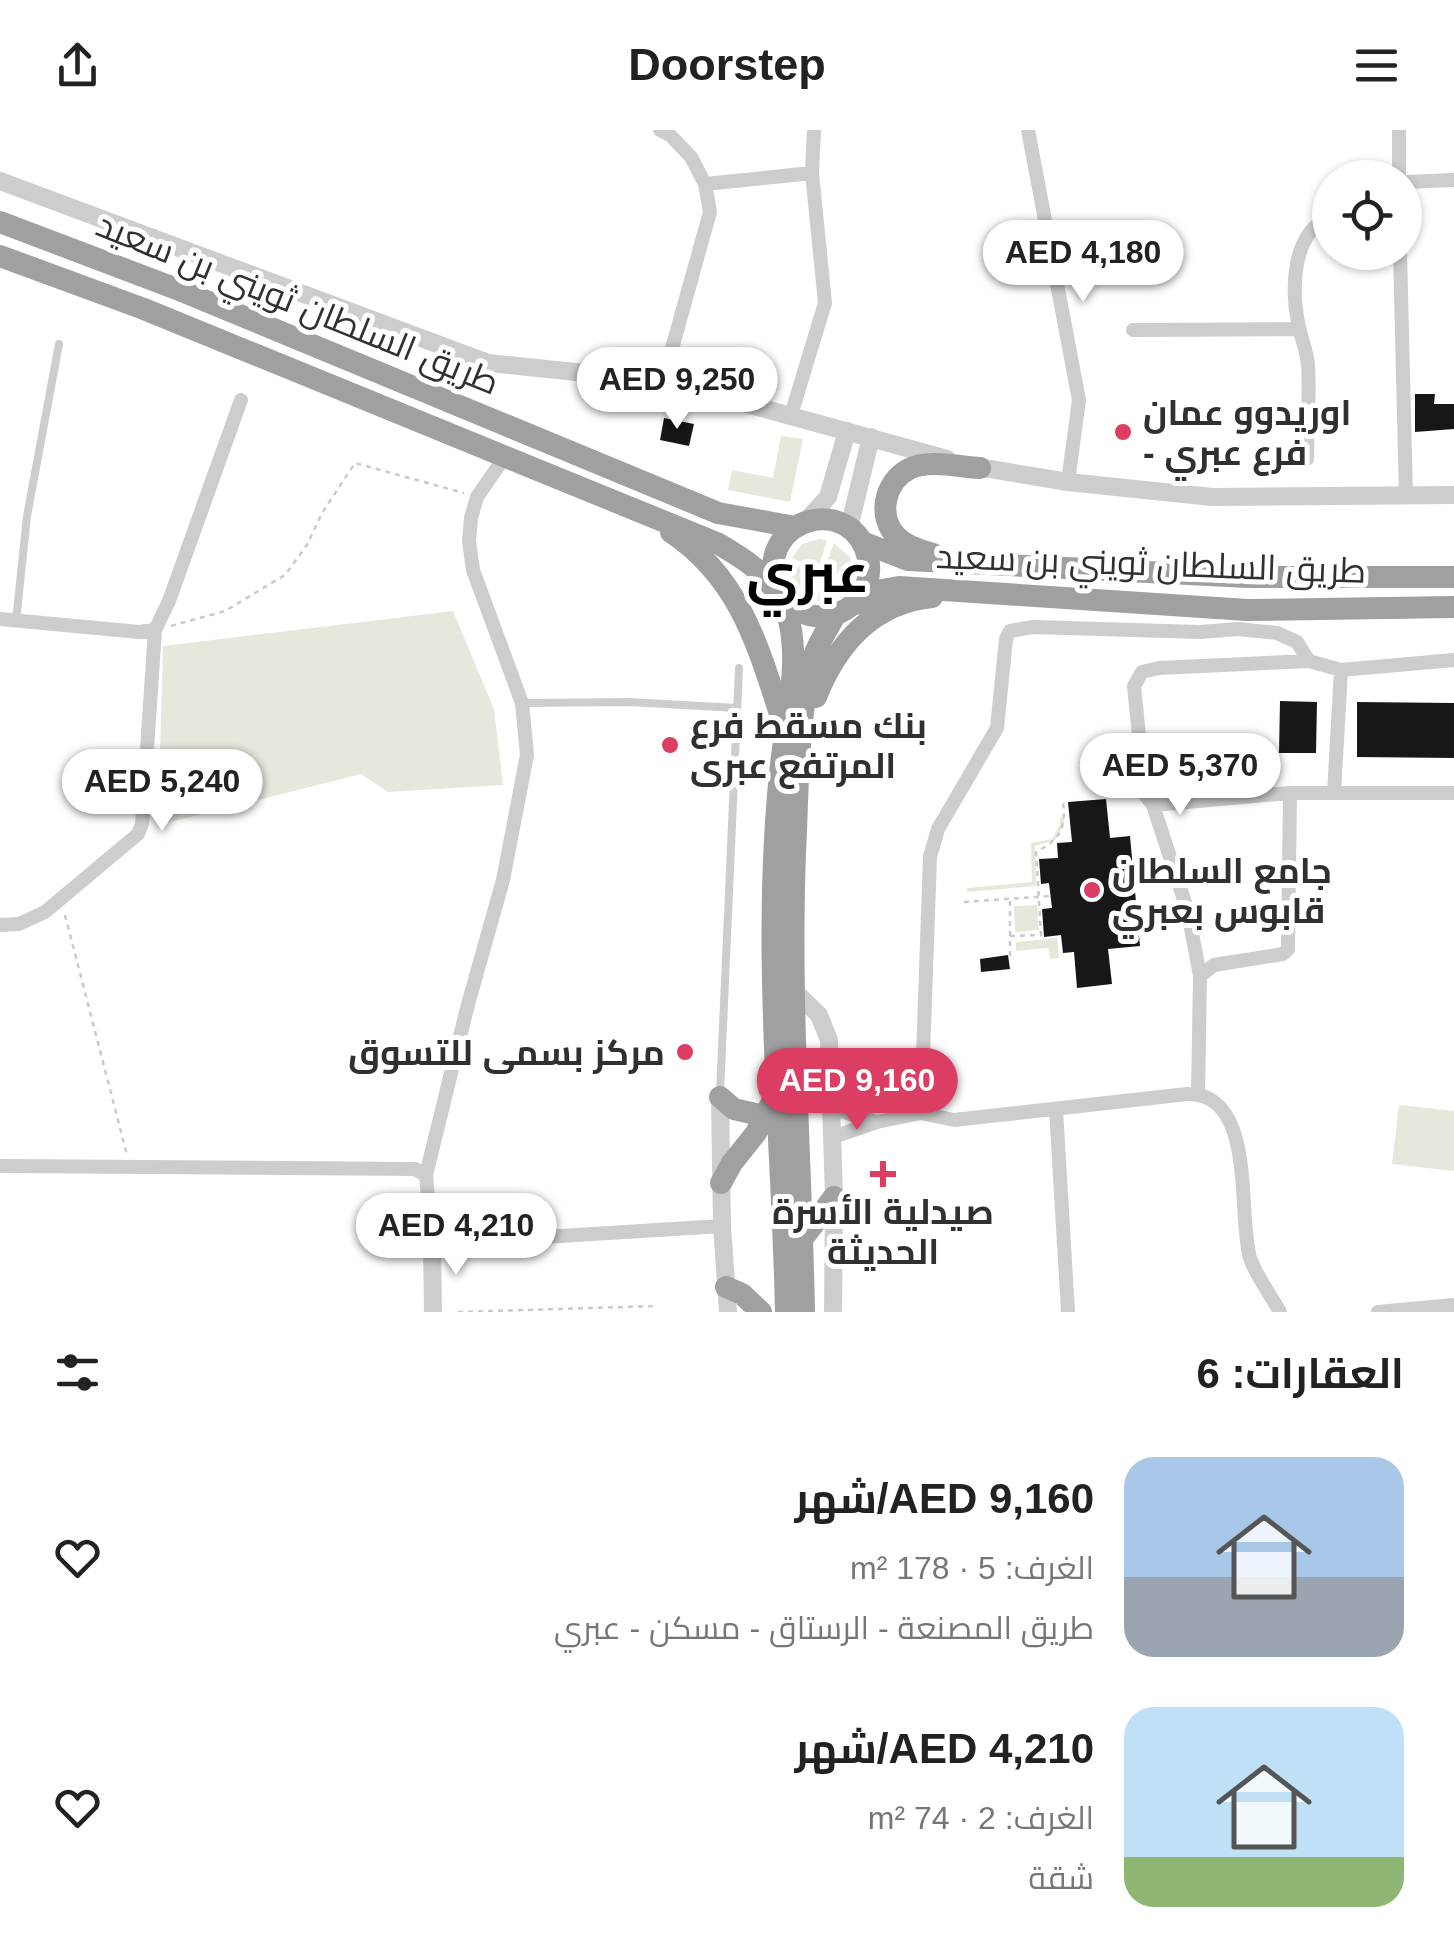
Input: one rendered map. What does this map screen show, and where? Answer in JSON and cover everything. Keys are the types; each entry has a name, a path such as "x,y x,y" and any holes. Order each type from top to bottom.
{"highway":[{"name":"طريق السلطان ثويني بن سعيد","path":"0,222 201,299 718,513 767,524 800,524"},
{"name":"طريق السلطان ثويني بن سعيد","path":"0,256 162,317 719,544 752,565 777,591"},
{"path":"966,564 918,549 896,537 889,526 885,501 897,478 920,465 980,468"},
{"path":"615,502 680,539 718,576 756,639 794,732"},
{"path":"786,1312 773,915 778,802 794,732 814,658 842,611 865,589 869,578 867,553 855,535 828,520 800,524 776,546 772,559 792,640 794,732 792,990 804,1312"},
{"name":"طريق السلطان ثويني بن سعيد","path":"855,535 908,560 966,564 1248,577 1454,576"},
{"name":"طريق السلطان ثويني بن سعيد","path":"842,611 877,591 899,588 1247,610 1454,607"},
{"path":"777,591 790,607 804,614 819,617 842,611"},
{"path":"794,732 832,660 865,623 894,605 926,597 1002,594"},
{"path":"721,1183 777,1093"},
{"path":"720,1097 734,1109 764,1116"},
{"path":"802,1238 834,1197"},
{"path":"726,1287 742,1294 760,1312"}],"street":[{"path":"660,130 670,134 691,156 705,184 710,212 663,381"},
{"path":"791,416 825,303 812,173 814,130"},
{"path":"1028,130 1079,400 1068,482"},
{"path":"1399,130 1399,160"},
{"path":"705,184 812,173"},
{"path":"1422,181 1454,180"},
{"path":"0,181 488,362 663,381 980,468 1068,482 1212,497 1454,495"},
{"path":"1307,459 1308,370 1299,329 1299,250 1312,228"},
{"path":"1400,270 1406,496"},
{"path":"1133,330 1299,329"},
{"path":"0,925 34,919 130,842 142,824 155,630 241,400"},
{"path":"800,524 828,497 847,431"},
{"path":"855,535 870,437"},
{"path":"433,1312 426,1175 512,844 527,755 522,703 473,570 469,529 478,497 506,455"},
{"path":"8,620 139,632 155,630"},
{"path":"921,1113 930,857 938,828 997,728 1006,638 1010,632 1032,627 1200,632 1238,629 1287,637 1297,642 1309,660"},
{"path":"1198,1094 1200,976 1188,912 1153,805 1145,794 1134,686 1142,672 1309,660 1341,670 1454,660"},
{"path":"1334,793 1341,670"},
{"path":"1153,805 1290,792 1454,794"},
{"path":"1200,976 1214,965 1283,954 1288,949 1290,792"},
{"path":"792,990 813,1008 826,1028 833,1137 833,1312"},
{"path":"833,1137 921,1113 954,1120 1198,1094 1213,1099 1224,1108 1237,1142 1250,1258 1280,1312"},
{"path":"720,1097 728,1312"},
{"path":"832,1108 877,1122"},
{"path":"1056,1109 1068,1312"},
{"path":"0,1166 375,1168 415,1170 426,1175"},
{"path":"432,1244 722,1226"},
{"path":"1378,1312 1454,1304"}],"lane":[{"path":"8,620 59,344"},
{"path":"720,1097 739,668"},
{"path":"522,703 629,702 737,708"}],"path":[{"path":"155,630 224,610 285,575 356,463 478,497"},
{"path":"1010,936 1041,935 1036,852 1055,842 1066,825 1063,801"},
{"path":"964,902 1050,896"},
{"path":"61,898 130,1166"},
{"path":"1010,899 1010,956"},
{"path":"458,1312 656,1306"}],"shaded area":[{"path":"781,436 803,439 790,502 728,490 732,470 773,478"},
{"path":"827,540 820,563 813,567 792,558 802,544"},
{"path":"834,543 850,557 853,578 830,571 826,564"},
{"path":"790,564 813,572 810,600 793,585"},
{"path":"828,576 850,584 836,598 817,601 822,579"},
{"path":"453,611 494,709 503,785 388,792 361,774 158,825 163,646"},
{"path":"1064,817 1055,840 1035,846 1036,886 967,892 967,888 1032,882 1031,843 1052,839 1060,818"},
{"path":"1037,905 1039,930 1015,932 1014,906"},
{"path":"1057,938 1059,958 1050,959 1048,948 1016,951 1016,942"},
{"path":"1399,1105 1454,1111 1454,1171 1392,1164"}],"building":[{"path":"1415,394 1435,394 1434,404 1454,404 1454,429 1415,432"},
{"path":"664,418 694,424 689,446 660,440"},
{"path":"1280,701 1317,702 1316,753 1279,753"},
{"path":"1357,702 1454,703 1454,758 1357,757"},
{"name":"جامع السلطان قابوس بعبري","path":"1106,799 1110,838 1130,836 1140,946 1108,949 1112,984 1077,988 1074,952 1063,953 1061,935 1044,937 1042,909 1052,908 1049,883 1041,884 1039,859 1058,858 1057,843 1072,842 1068,802"},
{"path":"1008,955 1010,969 981,972 980,959"}],"place":[{"name":"اوريدوو عمان - فرع عبري","path":"1123,432"},
{"name":"بنك مسقط فرع المرتفع عبرى","path":"670,745"},
{"name":"جامع السلطان قابوس بعبري","path":"1092,890"},
{"name":"مركز بسمى للتسوق","path":"685,1052"},
{"name":"صيدلية الأسرة الحديثة","path":"883,1174"}],"district":[{"name":"عبري","path":"808,573"}]}
